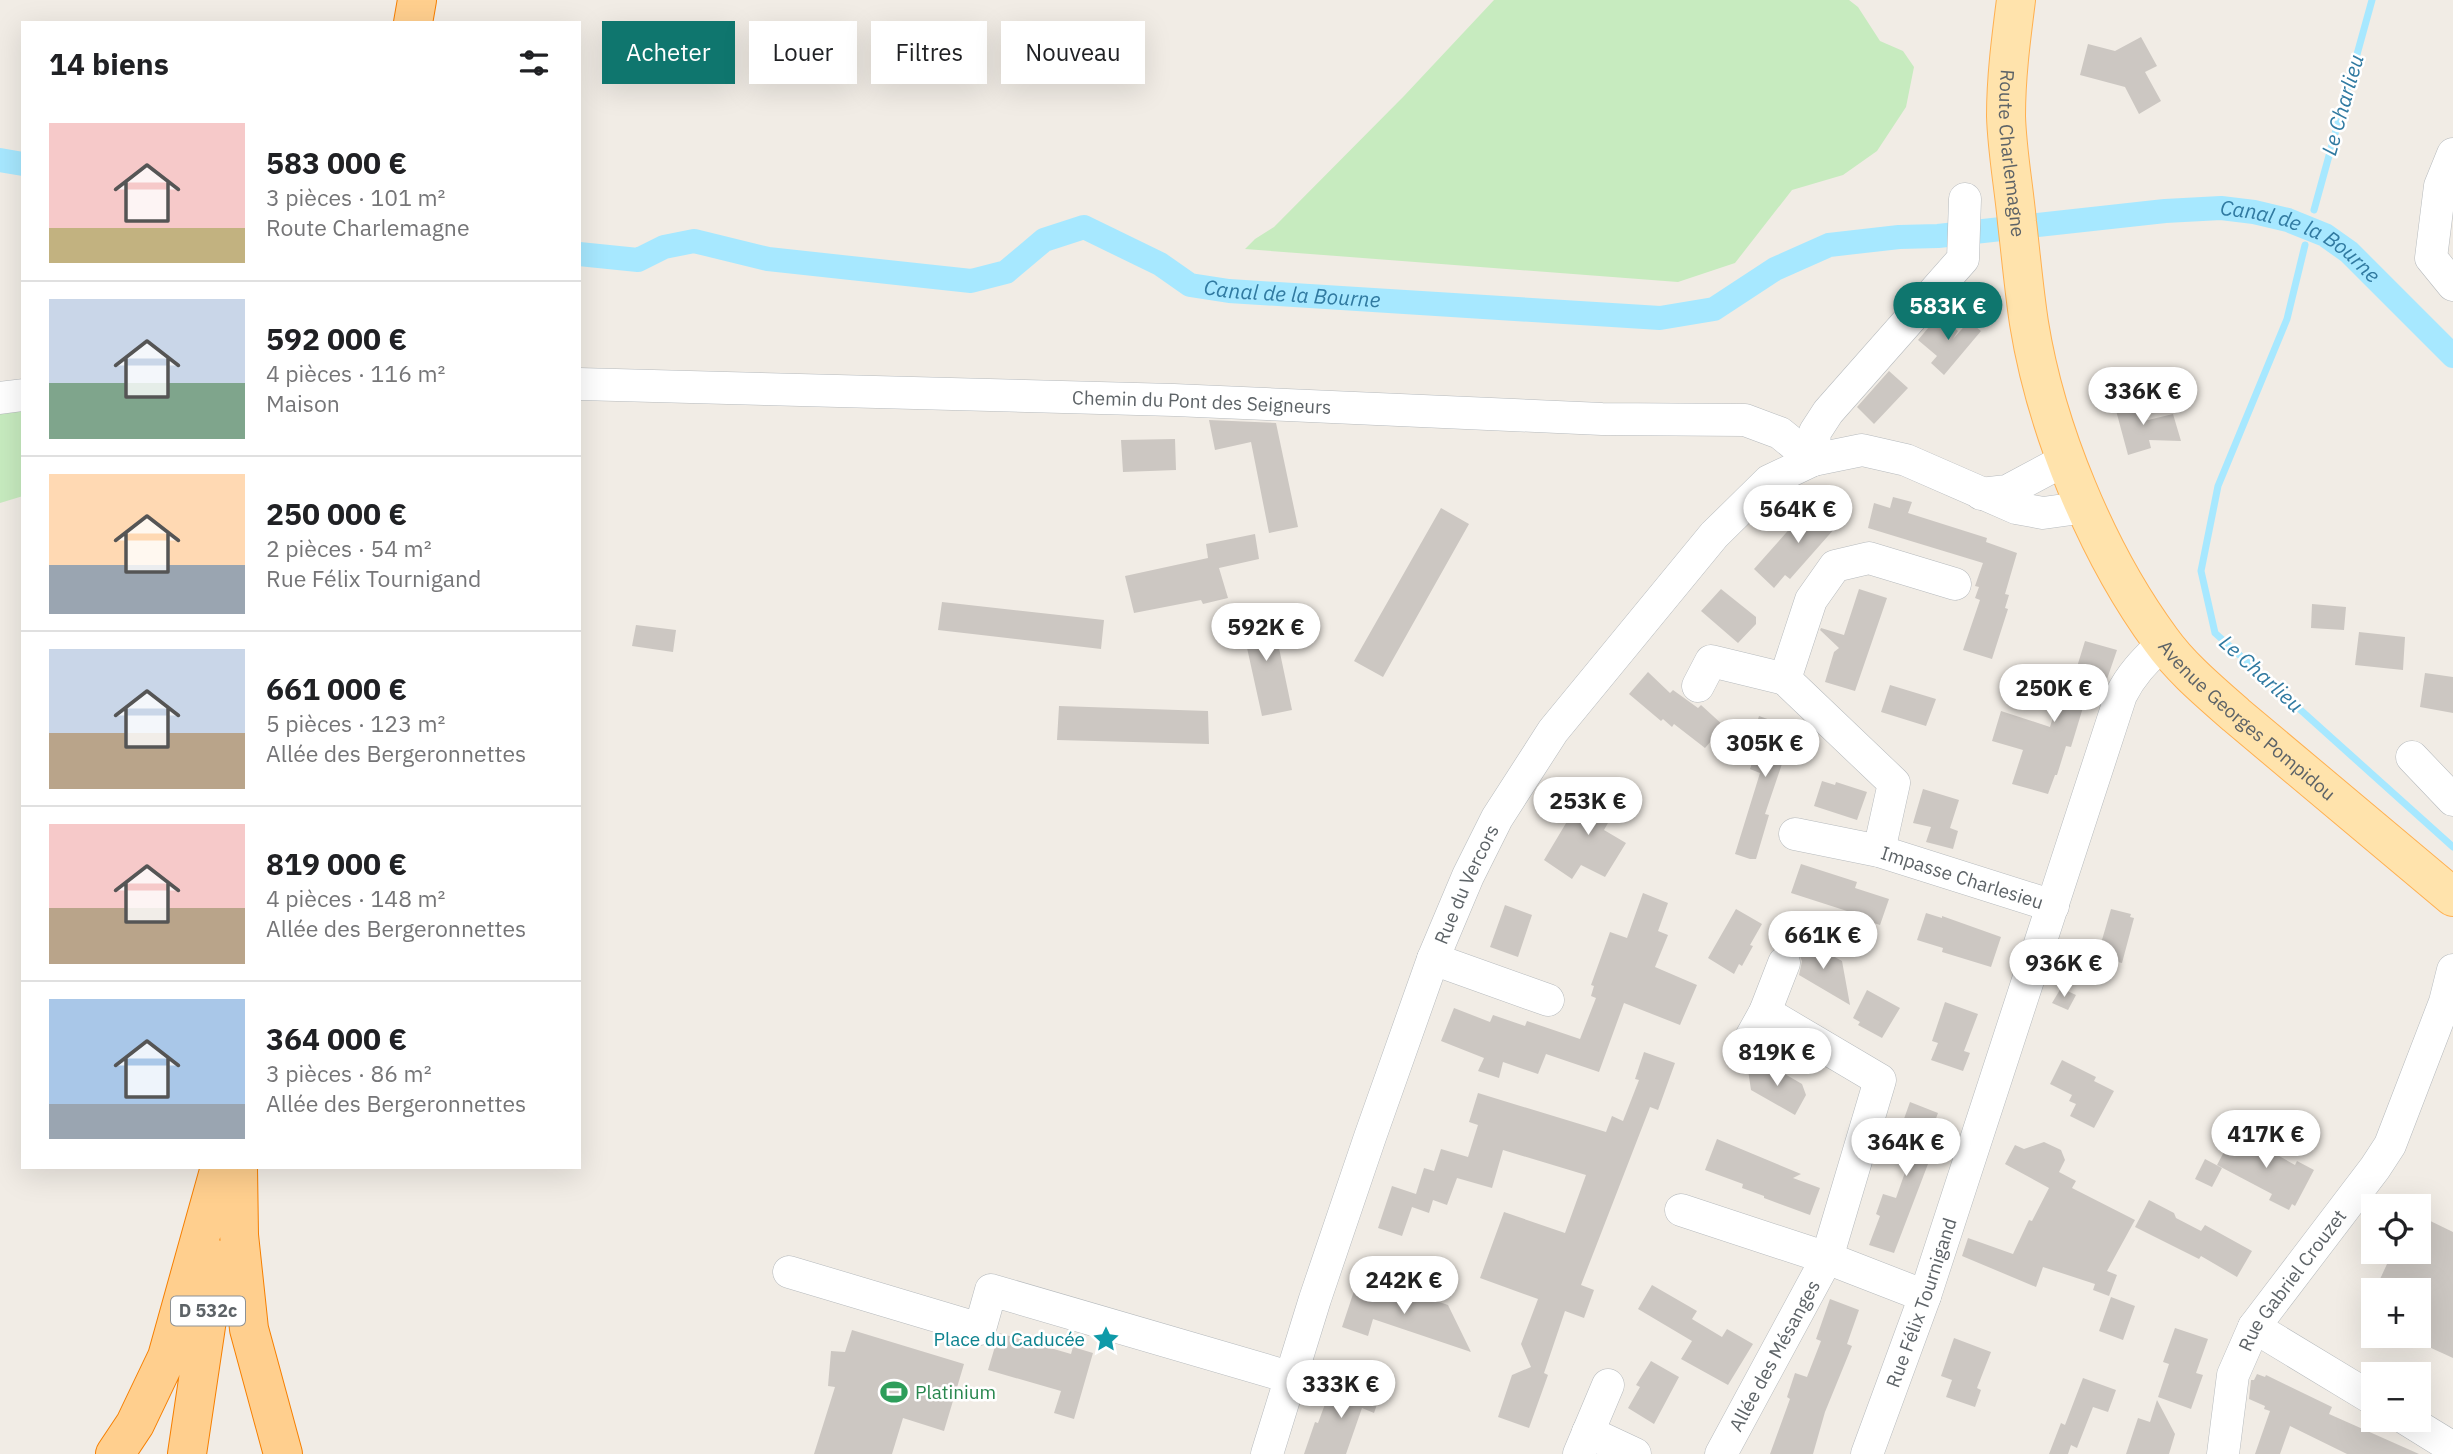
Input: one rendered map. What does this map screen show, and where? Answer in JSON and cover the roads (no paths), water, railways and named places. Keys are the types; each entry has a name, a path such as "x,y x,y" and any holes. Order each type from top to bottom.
{"highway":[{"path":"413,21 417,0"},
{"path":"428,21 432,0"},
{"path":"114,1454 135,1424 167,1357 219,1169"},
{"name":"D 532c","path":"187,1454 230,1169"},
{"path":"238,1169 239,1235 249,1329 284,1454"}],"main road":[{"name":"Route Charlemagne","path":"2016,0 2008,58 2006,119 2029,324 2050,409 2086,507"},
{"name":"Avenue Georges Pompidou","path":"2086,507 2108,556 2162,643 2236,715 2453,897"}],"street":[{"path":"2453,154 2440,186 2431,258 2453,285"},
{"path":"1813,460 1815,432 1828,412 1963,258 1965,199"},
{"name":"Chemin du Pont des Seigneurs","path":"581,384 1174,400 1602,419 1745,420 1780,433 1813,460"},
{"path":"0,398 21,395"},
{"name":"Rue du Vercors","path":"1267,1454 1289,1377 1366,1150 1433,959 1468,876 1497,818 1553,731 1733,515 1769,481 1813,460 1862,450 1906,460 2016,508 2043,513 2086,507"},
{"path":"1980,494 2007,491 2067,459"},
{"path":"1698,686 1711,662 1784,679 1811,600 1835,566 1868,558 1955,584"},
{"name":"Rue Félix Tournigand","path":"1867,1454 1925,1296 2121,695 2129,678 2162,643"},
{"name":"Impasse Charlesieu","path":"1784,679 1894,783 1879,851 2053,906"},
{"path":"2412,757 2453,800"},
{"path":"1795,834 1879,851"},
{"path":"1433,959 1548,1000"},
{"path":"1750,1040 1765,1012 1784,963"},
{"name":"Rue Gabriel Crouzet","path":"2224,1454 2232,1375 2254,1326 2390,1145 2449,998 2453,970"},
{"name":"Allée des Mésanges","path":"1721,1454 1827,1258 1880,1080 1765,1012"},
{"path":"1681,1210 1827,1258 1925,1296"},
{"path":"789,1272 979,1329 991,1290 1289,1377"},
{"path":"2254,1326 2361,1392"},
{"path":"1608,1385 1584,1443 1634,1454"},
{"path":"2427,1432 2453,1448"}],"waterway":[{"name":"Le Charlieu","path":"2314,210 2372,0"},
{"name":"Canal de la Bourne","path":"0,160 21,164"},
{"name":"Canal de la Bourne","path":"581,254 638,260 664,247 694,241 768,259 971,281 1006,272 1044,240 1084,227 1160,264 1190,285 1229,291 1660,318 1714,309 1775,269 1829,245 2165,211 2221,208 2288,220 2325,235 2349,252 2453,356"},
{"name":"Le Charlieu","path":"2305,245 2287,319 2218,486 2201,571 2215,633 2453,847"}],"place":[{"name":"Place du Caducée","path":"1106,1339"},
{"name":"Platinium","path":"894,1392"}]}
